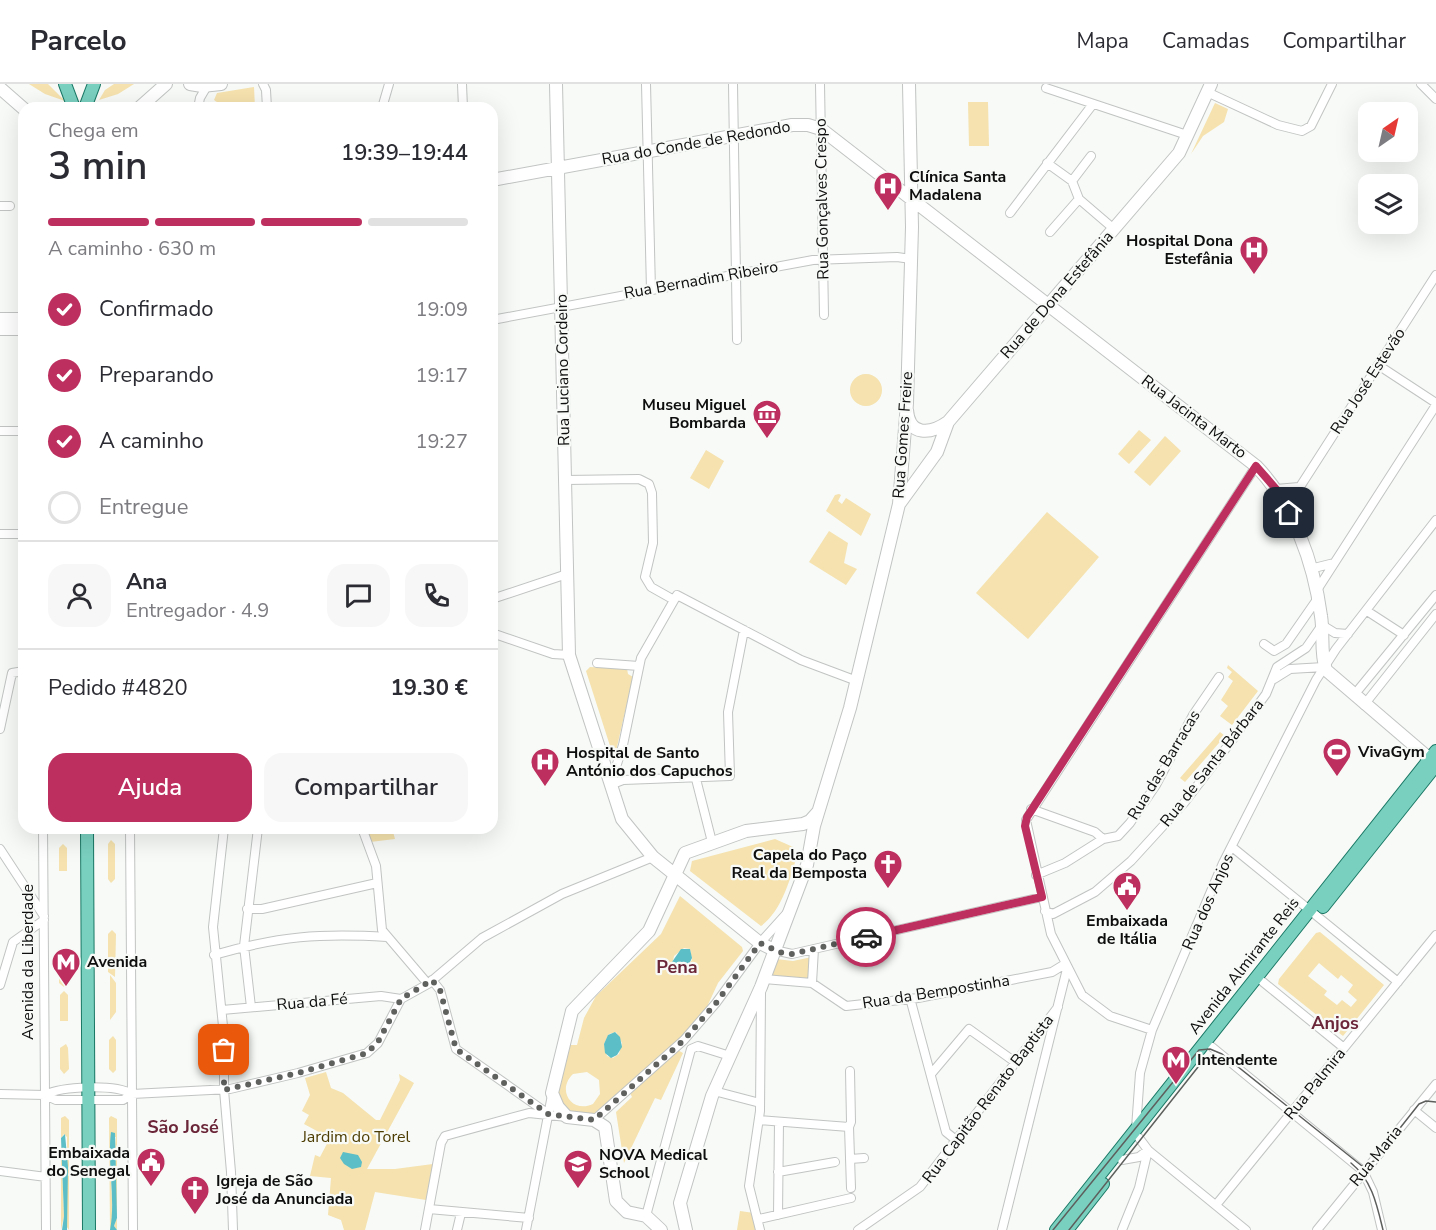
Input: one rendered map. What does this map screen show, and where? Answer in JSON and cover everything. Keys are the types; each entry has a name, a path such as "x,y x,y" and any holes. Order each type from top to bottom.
{"main road":[{"path":"65,84 72,102"},
{"path":"87,102 94,84"},
{"name":"Avenida Almirante Reis","path":"1056,1230 1138,1134 1434,760"},
{"path":"87,834 90,1230"},
{"name":"Avenida Almirante Reis","path":"1208,1045 1263,982 1313,913"},
{"name":"Avenida Almirante Reis","path":"1067,1230 1122,1160 1138,1134"}],"street":[{"path":"190,84 207,86 221,84"},
{"path":"263,84 267,90 267,102"},
{"path":"384,102 389,84"},
{"path":"462,84 463,102"},
{"name":"Rua Luciano Cordeiro","path":"556,84 568,655 622,819 653,857 760,943 774,950"},
{"path":"646,84 651,290"},
{"path":"733,84 737,340"},
{"name":"Rua Gonçalves Crespo","path":"820,84 825,315"},
{"name":"Rua Gomes Freire","path":"686,1230 681,1207 714,1091 762,983 804,872 819,811 857,681 899,504 907,403 911,259 909,84"},
{"path":"1209,88 1278,125 1304,130 1311,126 1332,84"},
{"path":"1421,84 1436,99"},
{"path":"146,102 165,86"},
{"path":"199,102 207,86"},
{"path":"0,88 18,104"},
{"path":"1046,88 1187,135"},
{"name":"Rua de Dona Estefânia","path":"899,504 937,452 948,422 1179,153 1209,88"},
{"path":"1010,213 1093,104"},
{"name":"Rua do Conde de Redondo","path":"498,179 800,124 820,129"},
{"path":"820,129 912,201"},
{"path":"1072,181 1090,156"},
{"path":"1047,163 1072,181 1079,200 1114,229"},
{"path":"1050,232 1079,200"},
{"name":"Rua Jacinta Marto","path":"912,201 1256,466 1276,489 1287,507 1310,569 1318,594 1324,667"},
{"path":"0,206 10,206"},
{"name":"Rua Bernadim Ribeiro","path":"498,319 736,273 823,259 897,256 911,259"},
{"name":"Rua José Estevão","path":"1287,507 1436,275"},
{"path":"0,319 18,319"},
{"path":"0,329 18,329"},
{"path":"1264,644 1274,651 1286,644 1318,594 1334,563 1436,404 1378,365"},
{"path":"907,403 907,415 920,430 931,432 948,422"},
{"path":"0,431 18,431"},
{"path":"1152,1030 1104,1012 1082,995 1051,934 1025,823 1256,466"},
{"path":"565,480 639,479 649,484 652,493 653,543 645,577 651,586 801,660 857,681"},
{"path":"1276,489 1299,487"},
{"name":"Rua dos Anjos","path":"1138,1134 1140,1073 1152,1030 1223,863 1324,667 1436,520"},
{"path":"0,534 18,534"},
{"path":"1310,569 1334,563"},
{"path":"498,597 567,573"},
{"path":"1359,689 1436,595"},
{"path":"610,785 623,745 639,666 647,646 675,598"},
{"path":"1366,611 1404,635"},
{"path":"1364,705 1436,614"},
{"path":"1322,625 1335,633 1348,634"},
{"name":"Rua de Santa Bárbara","path":"1045,911 1053,915 1095,892 1124,869 1184,804 1266,694 1277,667 1306,648 1322,625"},
{"path":"610,785 623,780 730,776 728,712 744,630"},
{"path":"498,635 553,654 568,655"},
{"path":"597,663 639,666"},
{"path":"1273,680 1286,669 1324,667 1329,675 1364,705 1434,760"},
{"path":"0,729 14,671 18,671"},
{"name":"Rua das Barracas","path":"1036,875 1065,863 1103,839 1118,836 1130,823 1156,785 1193,715 1219,677"},
{"path":"696,779 712,842"},
{"path":"1032,810 1095,832 1103,839"},
{"path":"526,1230 552,1093 572,1011 649,931 673,874 685,853 756,829 803,824 810,821 819,811"},
{"path":"780,825 799,833 811,843"},
{"name":"Avenida da Liberdade","path":"43,834 46,1230"},
{"path":"130,834 133,1230"},
{"path":"223,834 213,927 214,955 222,1010 232,1230"},
{"path":"251,1007 244,946 257,834"},
{"path":"364,834 376,866 380,923 387,937 440,990 456,1049 548,1114"},
{"path":"1232,847 1398,982"},
{"path":"0,849 44,918 12,942 0,985"},
{"path":"0,1094 45,1095 56,1100 89,1094 123,1100 132,1094 224,1090 298,1073 367,1053 378,1042 401,999 430,982 483,938 562,894 653,857"},
{"path":"247,909 262,909 377,883"},
{"path":"774,950 792,954 1042,897"},
{"path":"594,1120 684,1040 716,1003 760,943 789,911"},
{"path":"214,955 244,946 326,934 387,937"},
{"name":"Rua Palmira","path":"1216,1205 1436,935"},
{"path":"760,1230 749,1186 759,1120 762,983 812,983 814,949"},
{"path":"1002,1230 1066,967"},
{"name":"Rua da Bempostinha","path":"812,983 846,1006 910,998 1052,972 1066,967"},
{"path":"1263,982 1344,1048"},
{"name":"Rua da Fé","path":"222,1010 381,996 401,999"},
{"path":"910,998 946,1132 956,1140"},
{"name":"Rua Capitão Renato Baptista","path":"858,1230 916,1191 1058,1007"},
{"path":"931,1074 969,1029 1015,1062"},
{"path":"1208,1045 1363,1171 1373,1192 1382,1230"},
{"path":"646,1216 691,1049 699,1046 730,1056"},
{"path":"850,1071 853,1124 850,1159 851,1188"},
{"name":"Rua Maria","path":"1317,1230 1436,1084"},
{"path":"714,1091 760,1103"},
{"path":"552,1093 558,1107 567,1117"},
{"path":"1426,1097 1436,1101"},
{"path":"1414,1110 1436,1128"},
{"path":"425,1230 441,1143 445,1137 521,1115 548,1114 594,1120 608,1130 616,1201 627,1212 646,1216 661,1230"},
{"path":"759,1120 853,1124"},
{"path":"778,1122 778,1215"},
{"path":"1138,1134 1148,1150 1246,1230"},
{"path":"1122,1230 1139,1188 1141,1159 1148,1150"},
{"path":"850,1159 864,1158"},
{"path":"1122,1160 1141,1159"},
{"path":"778,1172 835,1162"},
{"path":"0,1171 46,1177"},
{"path":"759,1220 851,1198"},
{"path":"429,1209 529,1218"},
{"path":"457,1230 461,1213"}],"green space":[{"path":"29,84 48,84 65,101 45,94"},
{"path":"114,84 134,84 118,94 99,100 105,90"},
{"path":"254,87 255,102 217,102 214,100 217,93"},
{"path":"968,102 988,102 989,146 969,146"},
{"path":"1215,103 1228,109 1224,122 1203,136 1191,154"},
{"path":"866,374 877,379 882,390 877,401 866,406 855,401 850,390 855,379"},
{"path":"1139,430 1151,440 1129,464 1118,454"},
{"path":"1165,436 1181,451 1150,486 1134,472"},
{"path":"706,450 724,461 709,489 690,478"},
{"path":"835,495 841,495 838,501 842,504 846,498 871,514 861,536 826,511"},
{"path":"1047,512 1099,557 1028,639 976,593"},
{"path":"829,531 848,543 844,563 857,569 846,585 809,562"},
{"path":"1228,665 1258,691 1232,725 1220,716 1228,706 1221,700 1233,681 1228,677 1232,672 1227,668"},
{"path":"590,667 627,669 628,674 633,677 616,751 611,749 586,671"},
{"path":"1220,732 1225,736 1185,782 1180,778"},
{"path":"368,834 394,834 395,839 370,842"},
{"path":"775,839 793,847 797,855 780,903 761,926 690,871 692,861"},
{"path":"111,840 115,844 115,879 111,883 108,879 108,844"},
{"path":"63,844 67,848 67,871 59,871 59,848"},
{"path":"680,896 742,947 743,951 718,983 705,1011 672,1047 683,1053 661,1100 655,1098 624,1163 616,1112 632,1097 630,1093 596,1115 570,1114 554,1091 570,1045 577,1045 584,1018 596,996 661,934","holes":["684,948 690,949 692,960 683,971 676,972 672,965 674,956","616,1032 622,1043 619,1054 613,1058 607,1056 604,1044 609,1034","587,1072 599,1080 600,1094 593,1104 579,1106 569,1099 566,1087 573,1074"]},
{"path":"112,930 116,934 115,977 108,972 108,934"},
{"path":"1320,932 1384,985 1343,1036 1278,984 1279,979 1316,933","holes":["1319,963 1338,979 1341,975 1353,985 1348,992 1357,1000 1351,1007 1342,1000 1337,1005 1324,995 1327,991 1308,976"]},
{"path":"59,949 68,949 68,983 64,987 59,983"},
{"path":"812,957 811,980 771,976 776,959 793,961"},
{"path":"110,975 116,983 116,1012 110,1020"},
{"path":"64,991 68,995 68,1021 60,1021 60,995"},
{"path":"113,1036 116,1040 116,1070 113,1073 109,1069 109,1040"},
{"path":"66,1044 69,1069 64,1074 60,1069 60,1048"},
{"name":"Jardim do Torel","path":"326,1072 331,1088 343,1093 376,1120 380,1120 400,1080 399,1074 414,1083 367,1169 395,1169 433,1164 426,1200 375,1192 365,1230 344,1230 341,1220 328,1215 331,1178 310,1176 315,1155 320,1157 330,1138 304,1124 309,1115 302,1111 310,1095 305,1078"},
{"path":"65,1116 69,1120 69,1230 67,1227 67,1137 64,1134 61,1138 61,1118"},
{"path":"111,1116 117,1119 117,1218 114,1191 116,1137 111,1137 110,1153 113,1157 110,1230 109,1118"},
{"path":"61,1138 64,1216 61,1230"},
{"path":"740,1211 754,1213 755,1230 737,1230"}],"water":[{"path":"681,949 690,949 692,958 687,968 678,972 673,969 672,962"},
{"path":"615,1032 620,1037 622,1047 617,1055 611,1058 605,1053 604,1044 608,1035"},
{"path":"111,1132 115,1133 117,1218 114,1226 117,1230 110,1230 112,1218"},
{"path":"65,1134 68,1167 67,1230 62,1230 64,1216 61,1138"},
{"path":"343,1152 358,1155 362,1162 361,1167 352,1169 344,1164 340,1158"}],"tram line":[{"path":"1053,1230 1199,1050 1210,1049 1222,1054 1362,1166 1374,1161 1419,1104 1426,1101 1436,1102"},
{"path":"1069,1230 1202,1062 1212,1056 1222,1059"},
{"path":"1351,1163 1369,1185 1383,1230"}],"way so far":[{"path":"224,1050 224,1090 298,1073 363,1054 376,1046 394,1008 401,999 432,980 440,990 456,1049 548,1114 580,1120 594,1120 613,1106 684,1040 716,1003 760,943 775,951 792,954 866,937"}],"place":[{"name":"Clínica Santa Madalena","path":"888,212"},
{"name":"Hospital Dona Estefânia","path":"1254,276"},
{"name":"Museu Miguel Bombarda","path":"767,440"},
{"name":"VivaGym","path":"1337,778"},
{"name":"Hospital de Santo António dos Capuchos","path":"545,788"},
{"name":"Capela do Paço Real da Bemposta","path":"888,890"},
{"name":"Embaixada de Itália","path":"1127,912"},
{"name":"Avenida","path":"66,988"},
{"name":"Intendente","path":"1176,1086"},
{"name":"Embaixada do Senegal","path":"151,1188"},
{"name":"NOVA Medical School","path":"578,1190"},
{"name":"Igreja de São José da Anunciada","path":"195,1216"}],"district":[{"name":"Pena","path":"677,967"},
{"name":"Anjos","path":"1335,1023"},
{"name":"São José","path":"183,1127"}],"route":[{"path":"866,937 1042,897 1025,826 1027,817 1256,466 1276,489 1289,513"}]}
